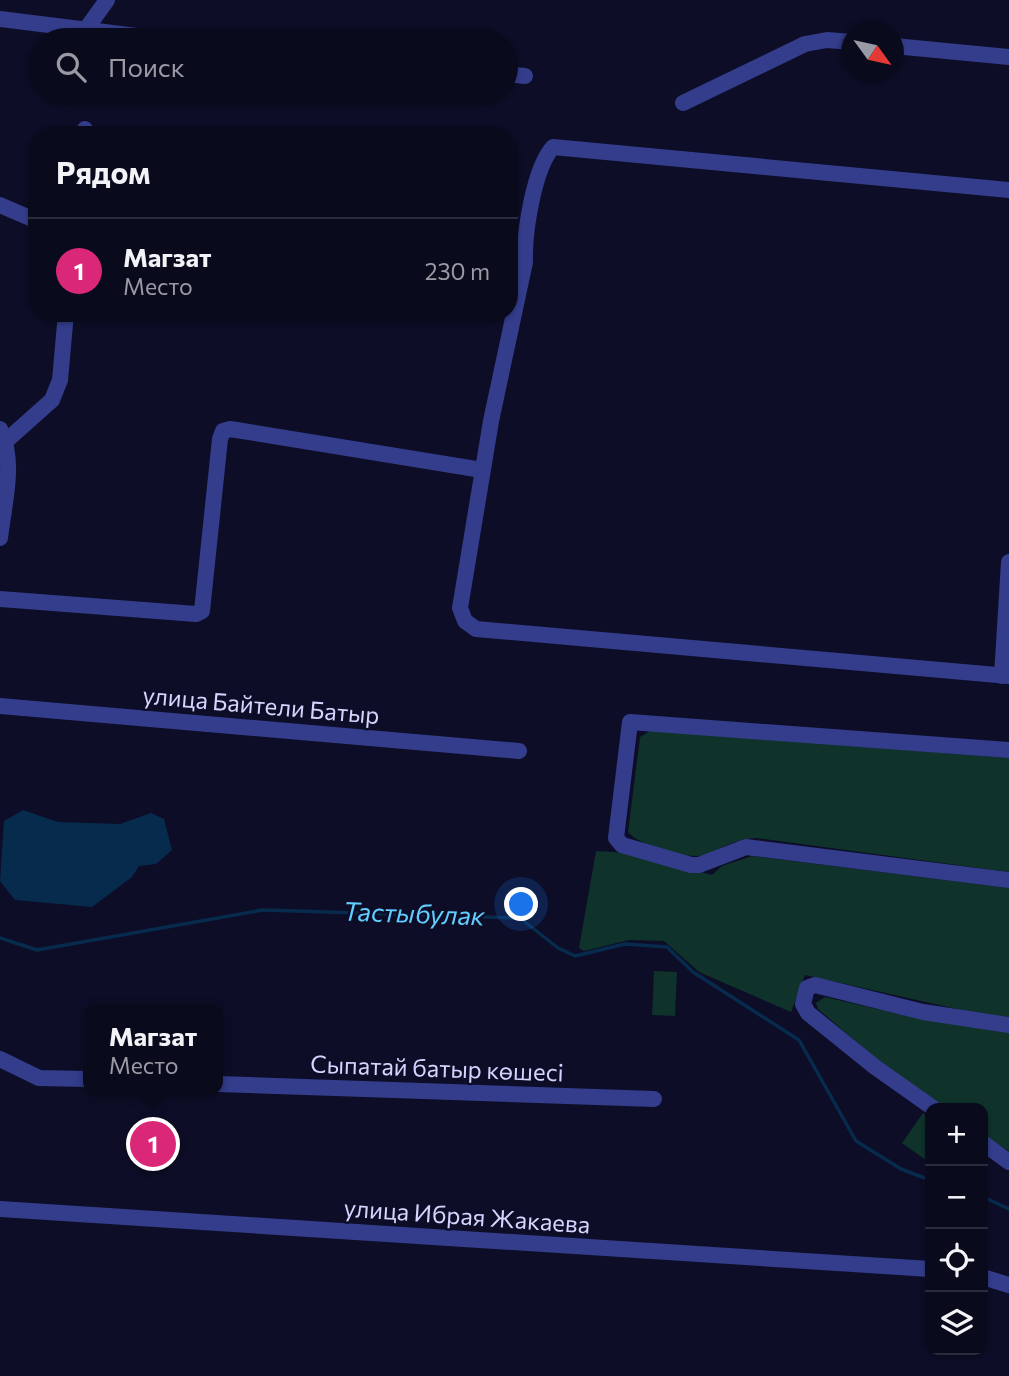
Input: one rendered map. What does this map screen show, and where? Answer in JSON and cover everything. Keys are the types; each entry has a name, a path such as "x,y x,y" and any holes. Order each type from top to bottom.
{"street":[{"path":"87,28 107,0"},
{"path":"0,19 58,28"},
{"path":"682,103 805,44 827,40 841,41"},
{"path":"904,47 1009,57"},
{"path":"518,75 525,76"},
{"path":"518,296 539,171 544,157 553,146 1009,190"},
{"path":"0,205 28,217"},
{"path":"0,538 9,465 3,435 52,401 60,380 65,322"},
{"path":"513,322 482,470 460,608 465,621 476,629 1005,676 1009,562"},
{"path":"0,599 196,614 202,611 220,439 223,431 230,429 482,470"},
{"name":"улица Байтели Батыр","path":"0,706 519,751"},
{"path":"1009,750 630,722 616,838 622,845 691,864 710,861 746,847 1009,880"},
{"path":"926,1103 875,1068 808,1013 803,1004 807,988 815,985 923,1012 1009,1025"},
{"path":"0,1059 39,1078 83,1079"},
{"name":"Сыпатай батыр көшесі","path":"223,1084 654,1099"},
{"path":"988,1146 1007,1159"},
{"name":"улица Ибрая Жакаева","path":"0,1209 925,1269"},
{"path":"988,1279 1009,1285"}],"green space":[{"path":"652,730 1009,758 1009,872 756,838 735,842 697,856 652,846 628,832 640,737"},
{"path":"596,851 629,853 712,875 722,866 752,856 1009,888 1009,1017 966,1011 805,975 791,1012 699,972 664,941 629,940 584,951 579,948"},
{"path":"654,971 677,972 675,1016 652,1015"},
{"path":"825,997 912,1017 1009,1033 1009,1151 988,1138 988,1103 938,1103 880,1062 818,1009 816,1003"},
{"path":"923,1113 925,1114 925,1159 902,1143"}],"water":[{"path":"23,810 58,822 120,824 151,813 164,819 172,850 156,864 139,866 132,877 92,907 15,900 0,881 4,821"}],"waterway":[{"name":"Тастыбулак","path":"0,938 37,950 263,910 520,918 558,948 575,956 625,944 667,947 693,972 799,1040 856,1141 901,1169 925,1178"},
{"name":"Тастыбулак","path":"988,1199 1009,1209"}],"place":[{"name":"Магзат","path":"153,1144"}]}
